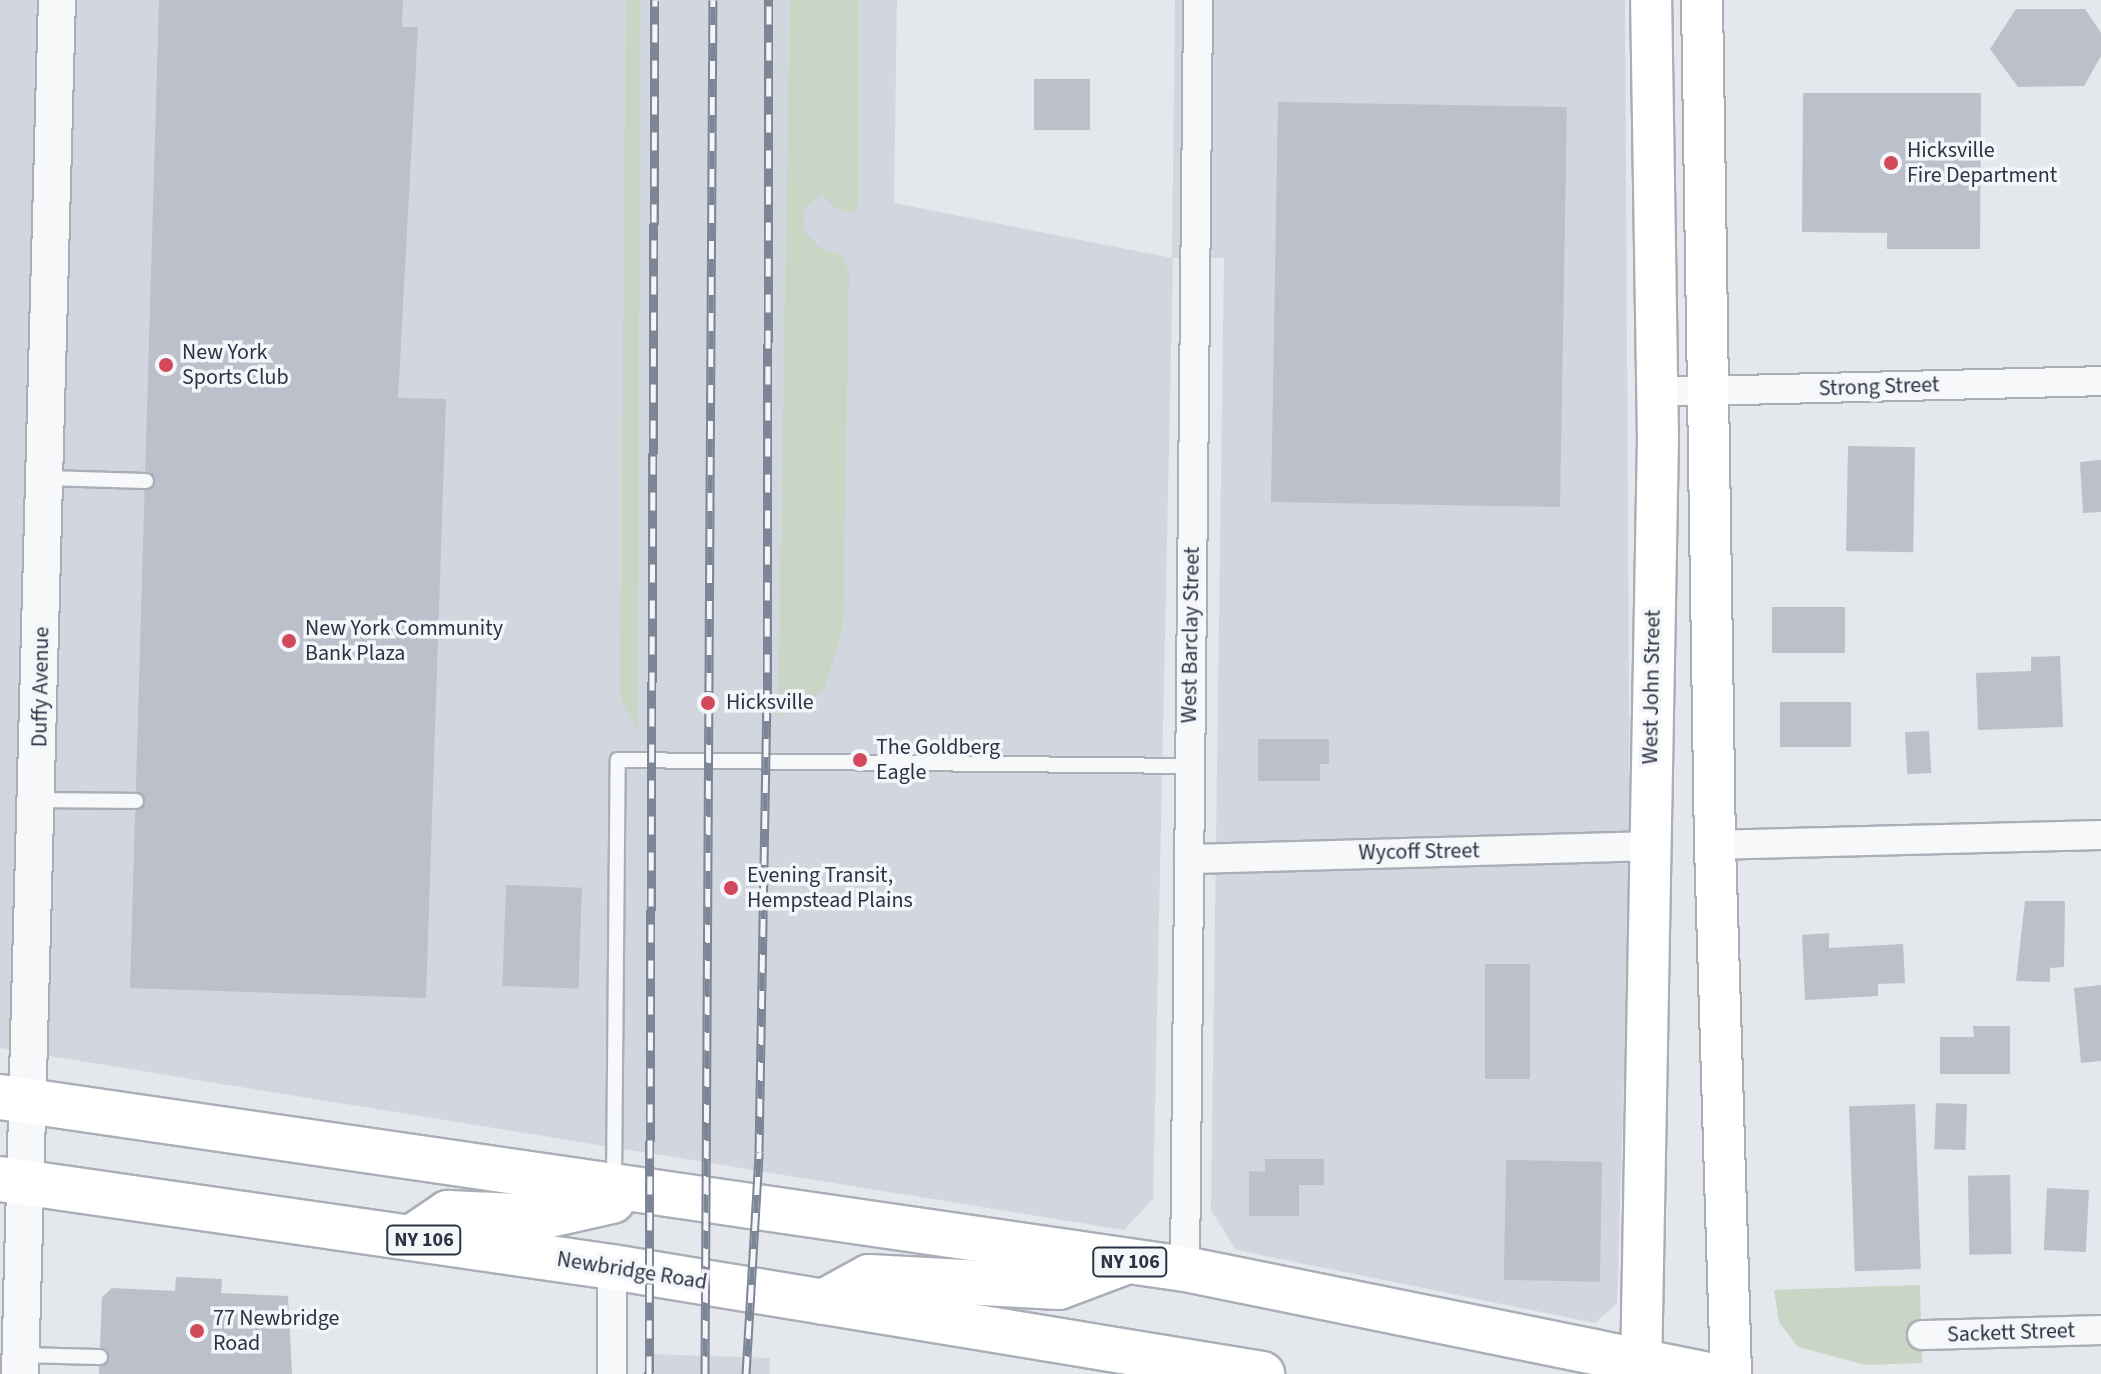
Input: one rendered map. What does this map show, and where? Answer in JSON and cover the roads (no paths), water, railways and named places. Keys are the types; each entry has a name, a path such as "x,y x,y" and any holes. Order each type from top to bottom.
{"main road":[{"name":"West John Street","path":"1641,1368 1657,392 1651,0"},
{"path":"1702,0 1715,845 1731,1374"},
{"name":"NY 106","path":"16,1100 614,1191 1185,1269 1641,1368 1703,1374"},
{"name":"Newbridge Road","path":"12,1181 612,1267 1185,1366 1262,1374"},
{"path":"411,1238 448,1213 541,1217 610,1207 614,1191"},
{"path":"823,1302 869,1277 1059,1287 1127,1261"}],"street":[{"name":"Duffy Avenue","path":"20,1364 12,1181 39,800 57,0"},
{"name":"West Barclay Street","path":"1185,1269 1198,0"},
{"name":"Strong Street","path":"1657,392 2101,381"},
{"path":"1715,845 2101,835"},
{"name":"Wycoff Street","path":"1189,859 1648,846"},
{"path":"612,1267 612,1374"},
{"name":"Sackett Street","path":"1922,1335 2101,1330"}],"lane":[{"path":"46,478 146,481"},
{"path":"614,1191 618,760 1190,766"},
{"path":"39,800 136,801"},
{"path":"20,1364 100,1357"}],"railway":[{"path":"649,1374 655,0"},
{"path":"705,1374 713,0"},
{"path":"746,1374 759,1152 767,708 769,0"}],"place":[{"name":"Hicksville Fire Department","path":"1891,163"},
{"name":"New York Sports Club","path":"166,365"},
{"name":"New York Community Bank Plaza","path":"289,641"},
{"name":"Hicksville","path":"708,703"},
{"name":"The Goldberg Eagle","path":"860,760"},
{"name":"Evening Transit, Hempstead Plains","path":"731,888"},
{"name":"77 Newbridge Road","path":"197,1331"}]}
